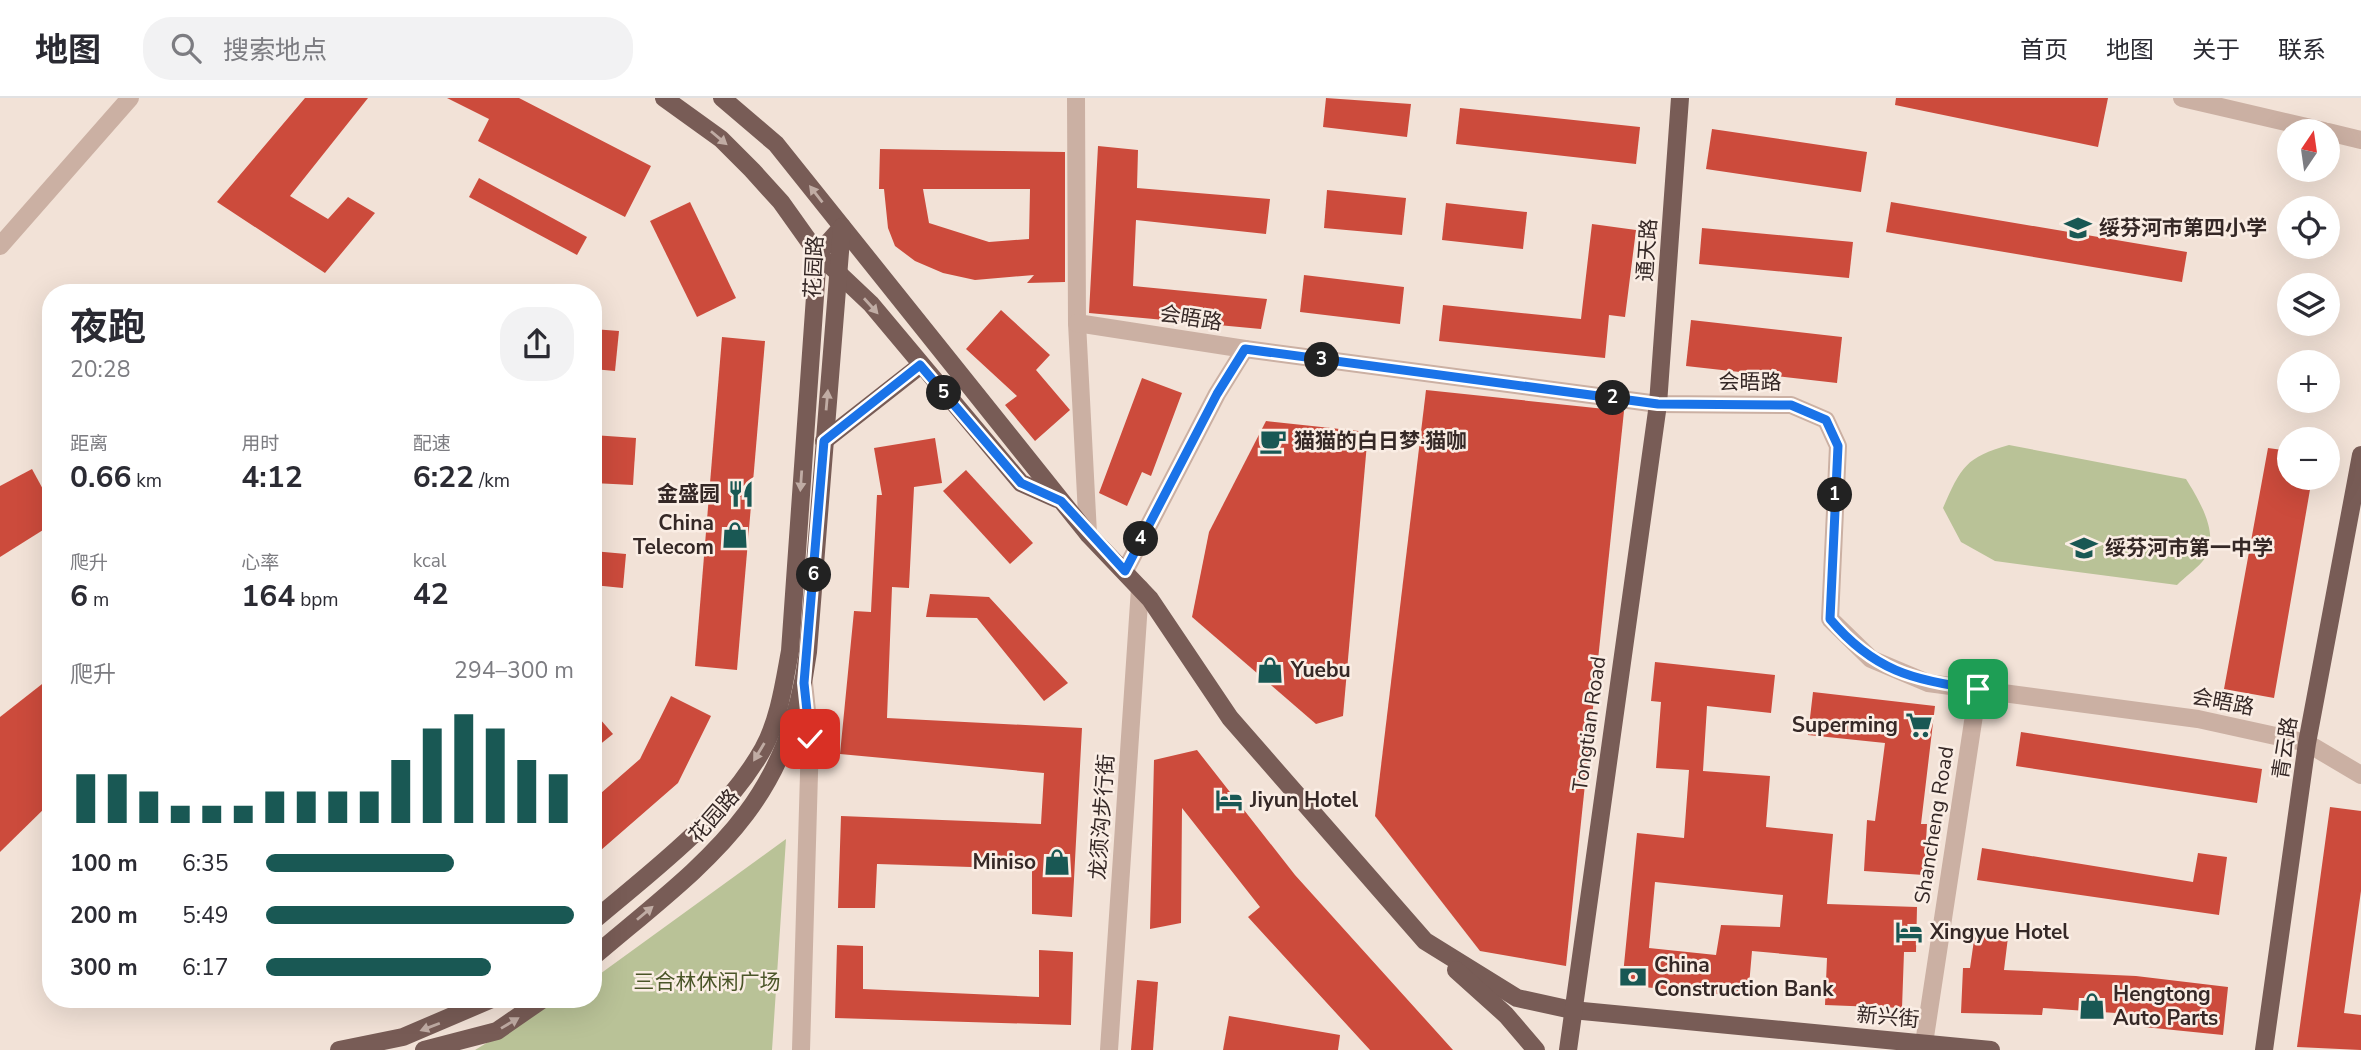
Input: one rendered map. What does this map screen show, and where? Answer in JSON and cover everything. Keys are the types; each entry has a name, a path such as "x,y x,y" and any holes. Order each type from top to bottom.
{"main road":[{"path":"664,98 721,139 781,202 818,254 871,304 1021,483 1061,501"},
{"path":"722,98 776,144 964,383 1088,534 1140,588 1230,718 1425,941 1506,1015 1536,1050"},
{"name":"通天路","path":"1658,404 1680,98"},
{"name":"花园路","path":"602,913 727,801 763,748 780,700 790,650 818,254 842,227"},
{"name":"花园路","path":"602,949 689,876 733,833 752,810 774,774 787,742 804,683 842,227"},
{"path":"824,441 920,365"},
{"name":"Tongtian Road","path":"1568,1050 1658,404"},
{"name":"青云路","path":"2264,1050 2308,743 2355,524 2361,455"},
{"name":"新兴街","path":"1425,941 1517,998 1572,1010 1924,1047 1991,1050"},
{"path":"339,1050 403,1037 471,1008"},
{"path":"424,1050 497,1031 530,1008"}],"street":[{"path":"0,246 130,98"},
{"path":"1076,98 1077,323 1088,534"},
{"path":"2182,98 2277,120"},
{"path":"2340,135 2361,140"},
{"name":"会晤路","path":"1077,323 1245,349 1658,404 1791,405 1826,420 1838,446 1830,619 1871,659 1928,683 2197,719 2308,743 2361,775"},
{"path":"1125,571 1217,394 1245,349"},
{"name":"龙须沟步行街","path":"1109,1050 1140,588"},
{"path":"801,1050 810,739 804,683"},
{"name":"Shancheng Road","path":"1924,1047 1978,689"}],"green space":[{"path":"2009,445 2186,479 2207,519 2210,531 2208,552 2202,562 2177,585 1995,561 1961,542 1943,508 1960,473 1974,459"},
{"name":"三合林休闲广场","path":"786,839 772,1050 475,1050 544,1008 602,1008 602,972"}],"building":[{"path":"305,98 368,98 290,196 328,219 348,197 375,213 325,273 217,202"},
{"path":"447,98 519,98 651,166 625,217 478,141 489,119"},
{"path":"1326,98 1411,104 1407,137 1323,127"},
{"path":"1896,98 2108,98 2098,147 1895,105"},
{"path":"1460,108 1640,127 1636,164 1456,144"},
{"path":"1712,129 1867,152 1861,192 1706,169"},
{"path":"1098,146 1138,150 1137,188 1270,199 1266,234 1136,220 1133,286 1267,299 1261,329 1089,313"},
{"path":"880,149 1065,152 1065,282 1027,283 1034,275 975,280 943,273 915,261 895,246 888,228 884,189 879,189","holes":["923,189 1030,189 1029,239 989,242 929,223"]},
{"path":"479,178 587,237 577,255 469,197"},
{"path":"1327,190 1406,198 1402,235 1324,228"},
{"path":"690,202 736,298 697,317 650,221"},
{"path":"1891,202 2187,252 2182,282 1886,232"},
{"path":"1446,203 1527,212 1523,249 1442,240"},
{"path":"1592,224 1636,230 1625,317 1609,315 1605,358 1439,341 1443,305 1581,319"},
{"path":"1702,228 1853,242 1849,278 1699,264"},
{"path":"1304,275 1404,287 1400,324 1300,312"},
{"path":"1001,310 1050,355 1036,370 1070,410 1035,441 1005,405 1017,396 966,349"},
{"path":"1691,320 1842,337 1837,383 1686,366"},
{"path":"602,330 619,331 615,371 602,370"},
{"path":"722,337 765,341 737,670 695,666"},
{"path":"1142,378 1182,393 1151,476 1142,472 1127,506 1099,493"},
{"path":"1426,390 1624,411 1566,966 1480,951 1375,816"},
{"path":"1266,421 1368,432 1343,716 1316,724 1192,617 1209,532"},
{"path":"602,436 636,438 633,485 602,483"},
{"path":"935,438 942,483 914,487 909,588 892,587 887,718 1082,728 1072,917 1032,914 1032,869 877,864 875,908 838,908 841,816 1041,824 1044,773 840,754 854,611 871,612 877,495 882,495 874,448"},
{"path":"2268,448 2277,449 2277,490 2310,490 2274,698 2224,689"},
{"path":"32,469 42,487 42,531 0,557 0,486"},
{"path":"966,470 1033,543 1010,564 943,491"},
{"path":"602,552 626,554 623,588 602,586"},
{"path":"930,594 989,597 1068,683 1044,701 977,618 926,617"},
{"path":"1655,662 1775,675 1771,713 1707,706 1703,771 1770,776 1766,827 1833,834 1827,904 1917,907 1916,952 1904,952 1902,1008 1825,1005 1827,958 1752,951 1748,997 1622,985 1637,833 1684,838 1689,770 1656,768 1661,702 1651,701","holes":["1655,882 1783,895 1780,927 1721,925 1716,955 1649,948"]},
{"path":"42,684 42,811 0,852 0,717"},
{"path":"1813,692 1935,706 1921,824 1927,824 1924,875 1864,871 1867,820 1875,821 1885,743 1808,735"},
{"path":"671,696 711,716 678,783 602,849 602,792 640,759"},
{"path":"602,721 613,734 602,743"},
{"path":"2021,732 2262,769 2257,803 2016,766"},
{"path":"1197,750 1295,875 1453,1050 1370,1050 1248,917 1260,907 1182,808 1181,923 1150,929 1154,760"},
{"path":"2330,807 2361,811 2361,891 2344,1013 2361,1015 2361,1050 2297,1047"},
{"path":"1982,848 2193,882 2198,853 2227,857 2219,915 1977,880"},
{"path":"1975,933 2008,937 2004,970 2136,976 2228,987 2223,1035 2144,1027 2145,1015 2043,1008 2042,1015 1961,1013 1963,968 1970,968"},
{"path":"837,945 863,946 863,989 1039,997 1039,950 1073,952 1071,1025 835,1018"},
{"path":"1137,980 1158,982 1153,1050 1131,1050"},
{"path":"1229,1016 1340,1035 1338,1050 1223,1050"}],"place":[{"name":"绥芬河市第四小学","path":"2078,228"},
{"name":"猫猫的白日梦·猫咖","path":"1273,441"},
{"name":"金盛园","path":"741,494"},
{"name":"China Telecom","path":"735,535"},
{"name":"绥芬河市第一中学","path":"2084,548"},
{"name":"Yuebu","path":"1270,670"},
{"name":"Superming","path":"1919,725"},
{"name":"Jiyun Hotel","path":"1229,800"},
{"name":"Miniso","path":"1057,862"},
{"name":"Xingyue Hotel","path":"1909,932"},
{"name":"China Construction Bank","path":"1633,977"},
{"name":"Hengtong Auto Parts","path":"2092,1006"}],"route":[{"path":"810,739 804,683 824,441 920,365 1021,483 1061,501 1088,534 1125,571 1217,394 1245,349 1658,404 1791,405 1826,420 1838,446 1830,619 1871,659 1928,683 1978,689"}]}
